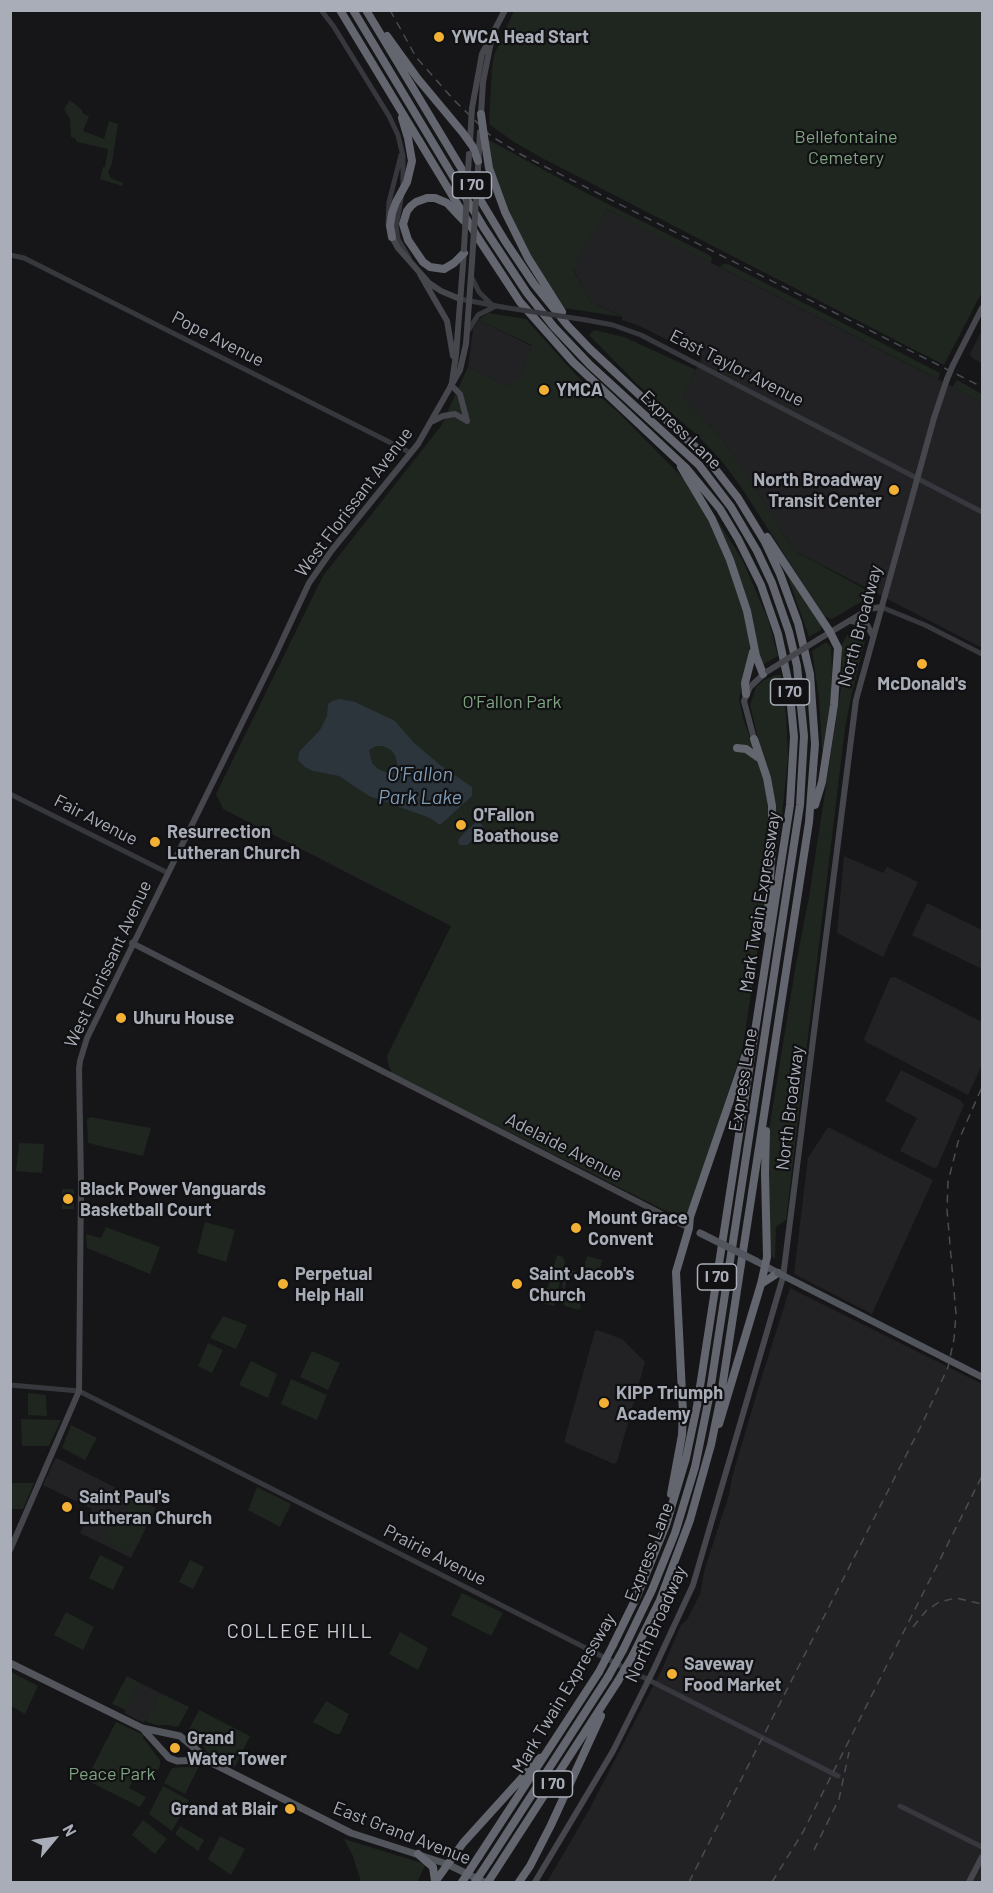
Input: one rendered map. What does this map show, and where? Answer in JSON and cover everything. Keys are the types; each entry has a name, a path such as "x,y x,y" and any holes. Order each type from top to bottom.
{"highway":[{"name":"Mark Twain Expressway","path":"340,10 511,289 549,337 674,456 710,495 746,554 761,585 773,618 786,669 793,719 793,771 788,817 697,1406 686,1458 666,1525 638,1596 599,1672 462,1882"},
{"name":"Express Lane","path":"353,10 484,228 527,293 554,327 590,365 699,465 731,507 749,536 772,583 789,632 799,675 804,736 800,805 710,1398 695,1467 675,1533 652,1590 623,1650 608,1677 475,1882"},
{"name":"Mark Twain Expressway","path":"366,10 519,263 550,304 578,336 705,456 728,483 747,512 780,574 798,623 807,657 816,744 809,822 726,1365 711,1445 697,1498 676,1561 633,1655 606,1701 499,1866 486,1882"},
{"path":"376,27 386,35 470,143 478,164"},
{"path":"392,237 390,226 392,213 409,175 412,155 396,103"},
{"path":"481,114 482,134 489,168 512,229 536,273 578,336"},
{"path":"464,251 454,263 444,268 430,267 423,262 405,232 404,218 411,206 427,198 441,200 452,207 478,238"},
{"path":"674,456 712,519 725,546 747,611 753,645 765,672"},
{"path":"747,512 783,560 838,648 836,690 822,783 809,822"},
{"path":"746,694 753,645"},
{"path":"754,739 770,791 772,823 766,958"},
{"path":"737,748 746,749 762,761"},
{"path":"666,1525 682,1435 683,1413 676,1272 690,1217 756,1026"},
{"path":"711,1445 724,1411 767,1257 766,1101"},
{"path":"761,1284 778,1273"},
{"path":"519,1882 551,1825 590,1742 606,1701"},
{"path":"435,1882 470,1834 550,1748"},
{"path":"418,1854 433,1867 435,1882"}],"main road":[{"name":"West Florissant Avenue","path":"451,385 464,251 472,108 482,54 505,10"},
{"name":"West Florissant Avenue","path":"481,114 483,82 492,35"},
{"name":"West Florissant Avenue","path":"10,1550 79,1391 80,1061 87,1038 309,584 327,557 411,453 433,421 460,370 468,333 478,164 482,134"},
{"path":"392,237 398,248 420,274 447,321 451,333 454,366"},
{"path":"420,274 441,291 460,299"},
{"name":"North Broadway","path":"535,1882 613,1751 693,1585 784,1269 854,709 917,478 947,379 982,308"},
{"path":"433,421 449,414 467,421 460,394 451,385"},
{"path":"754,739 745,710 746,694 765,672 869,609 881,607"},
{"path":"852,621 867,625 873,636"},
{"name":"Adelaide Avenue","path":"132,944 982,1377"},
{"name":"East Grand Avenue","path":"10,1663 142,1728 180,1736 212,1763"},
{"name":"East Grand Avenue","path":"142,1728 169,1758 177,1761 200,1760 212,1763 351,1833 447,1864 486,1882"},
{"path":"969,1882 982,1857"}],"street":[{"path":"321,10 389,116 402,147 403,188 396,219 396,231 413,265"},
{"path":"392,237 388,227 387,211 402,147"},
{"name":"Pope Avenue","path":"10,255 24,258 411,453"},
{"path":"468,333 478,315 496,306 479,292 471,277"},
{"name":"East Taylor Avenue","path":"460,299 613,325 641,335 982,512"},
{"path":"881,607 925,625 982,654"},
{"name":"Fair Avenue","path":"10,794 168,873"},
{"name":"Prairie Avenue","path":"10,1385 79,1391 838,1776"},
{"path":"900,1806 982,1847"}],"shaded area":[{"path":"607,209 982,402 982,648 793,550 723,440 683,396 702,358 640,326 622,320 622,316 590,301 573,268"},
{"path":"478,320 532,346 515,390 468,367 473,329"},
{"path":"982,330 982,363 972,358 970,354"},
{"path":"844,856 883,873 887,867 918,882 883,957 837,933"},
{"path":"927,903 982,930 982,969 912,935"},
{"path":"895,977 982,1022 982,1065 968,1095 864,1039 890,978"},
{"path":"901,1070 960,1100 964,1105 937,1167 934,1168 900,1151 917,1118 885,1101"},
{"path":"828,1127 933,1180 872,1314 794,1274 808,1158"},
{"path":"790,1288 982,1384 982,1882 547,1882 589,1810 663,1667 681,1625 687,1620 700,1594 705,1568"},
{"name":"KIPP Triumph Academy","path":"597,1330 622,1339 645,1362 617,1462 614,1464 564,1442"},
{"path":"57,1458 156,1508 131,1558 80,1533 92,1509 43,1485"},
{"path":"140,1683 160,1693 144,1723 124,1713"}],"green space":[{"name":"Bellefontaine Cemetery","path":"514,11 982,11 982,292 944,365 542,158 489,124 494,55"},
{"path":"70,100 82,110 83,114 89,116 83,131 104,139 109,121 118,124 112,163 108,173 111,178 123,183 122,186 100,179 108,149 77,142 71,137 70,119 64,109"},
{"path":"489,140 588,194 709,255 712,258 711,263 607,209 573,269 590,301 623,317 564,308 536,269 499,192 489,153"},
{"path":"728,264 940,373 938,379 720,267"},
{"name":"O'Fallon Park","path":"488,313 526,319 587,386 618,412 685,480 709,519 727,557 746,615 750,650 739,699 766,792 769,817 765,901 743,1046 690,1211 680,1218 392,1073 387,1056 451,926 223,809 216,794 323,576 441,426 468,367 509,387 520,377 532,345 478,320"},
{"path":"594,330 624,337 696,370 683,396 723,440 793,550 872,595 832,619 824,616 741,487 721,460 695,433 637,384 589,335"},
{"path":"957,380 982,394 982,402 952,387"},
{"path":"704,499 742,559 768,619 778,656 764,664 760,661 752,623"},
{"path":"784,566 821,624 821,630 809,637"},
{"path":"857,629 864,633 865,641 845,728 786,1220 776,1227 775,1259 769,1244 768,1136 809,897 839,701 842,681 842,645 847,635"},
{"path":"826,642 831,647 832,667 831,704 824,750 822,749 819,698 812,651"},
{"path":"781,675 788,757 781,826 771,883 775,803 771,780 750,705 756,687 764,680"},
{"path":"90,1117 151,1128 143,1156 88,1143 87,1119"},
{"path":"19,1143 44,1144 42,1173 16,1171"},
{"name":"Black Power Vanguards Basketball Court","path":"62,1189 74,1189 74,1209 62,1209"},
{"path":"205,1222 235,1230 226,1262 197,1253"},
{"path":"106,1227 160,1247 150,1274 87,1248 86,1234 101,1238"},
{"path":"557,1255 563,1257 565,1262 554,1306 543,1303"},
{"path":"587,1256 602,1260 598,1275 592,1274 592,1270 590,1273 583,1271"},
{"path":"569,1269 579,1273 578,1278 568,1275 565,1288 570,1298 579,1299 581,1308 578,1310 565,1306 559,1296 565,1294 562,1285 566,1271"},
{"path":"223,1316 247,1325 236,1349 210,1338"},
{"path":"208,1343 223,1350 212,1373 198,1366"},
{"path":"312,1351 340,1363 328,1390 300,1377"},
{"path":"251,1361 277,1374 268,1398 239,1385"},
{"path":"291,1379 327,1395 317,1420 281,1404"},
{"path":"28,1393 46,1395 47,1416 28,1415"},
{"path":"21,1419 61,1420 49,1446 22,1446"},
{"path":"71,1425 97,1438 85,1460 62,1448"},
{"path":"11,1483 34,1483 23,1509 11,1509"},
{"path":"257,1487 291,1504 280,1527 248,1510"},
{"path":"132,1498 154,1509 131,1555 109,1543 110,1539 106,1537 116,1518 121,1521"},
{"path":"100,1555 124,1567 113,1590 89,1578"},
{"path":"190,1560 204,1567 193,1589 179,1582"},
{"path":"462,1593 503,1613 491,1636 451,1615"},
{"path":"66,1612 94,1627 83,1650 54,1635"},
{"path":"400,1632 428,1648 418,1670 389,1654"},
{"path":"11,1672 38,1686 25,1714 11,1706"},
{"path":"127,1676 140,1683 126,1710 112,1704"},
{"path":"160,1693 189,1707 178,1727 155,1725 145,1721"},
{"path":"326,1701 349,1714 340,1734 313,1722"},
{"path":"199,1710 250,1736 235,1767 207,1752 196,1737 188,1731"},
{"name":"Peace Park","path":"116,1722 144,1735 143,1738 160,1760 160,1766 153,1779 137,1771 129,1788 146,1797 140,1807 86,1780"},
{"path":"199,1766 185,1794 164,1783 172,1768"},
{"path":"163,1786 189,1800 172,1831 149,1814"},
{"path":"143,1820 167,1839 155,1854 132,1835"},
{"path":"180,1826 204,1840 198,1851 175,1834"},
{"path":"220,1836 245,1849 231,1875 208,1859"},
{"path":"344,1839 426,1864 417,1882 361,1882 353,1856"}],"water":[{"name":"O'Fallon Park Lake","path":"340,699 355,702 395,721 414,743 440,765 472,787 472,796 440,825 430,818 369,796 339,776 313,771 305,767 298,760 299,752 320,730 327,716 328,704","holes":["376,746 383,746 395,755 398,767 395,771 388,773 378,769 372,763 369,750"]},
{"path":"479,822 483,826 482,831 467,845 460,845 458,842 460,837"}],"railway":[{"path":"390,10 416,57 454,100 491,136 522,155 982,387"},
{"path":"689,1882 923,1422 948,1367 956,1314 947,1210 948,1182 958,1142 982,1087"},
{"path":"772,1882 803,1832 982,1476"},
{"path":"913,1627 926,1611 939,1602 956,1598 982,1604"},
{"path":"814,1850 839,1799 849,1752"}],"place":[{"name":"YWCA Head Start","path":"439,37"},
{"name":"YMCA","path":"544,390"},
{"name":"North Broadway Transit Center","path":"894,490"},
{"name":"McDonald's","path":"922,664"},
{"name":"O'Fallon Boathouse","path":"461,825"},
{"name":"Resurrection Lutheran Church","path":"155,842"},
{"name":"Uhuru House","path":"121,1018"},
{"name":"Black Power Vanguards Basketball Court","path":"68,1199"},
{"name":"Mount Grace Convent","path":"576,1228"},
{"name":"Perpetual Help Hall","path":"283,1284"},
{"name":"Saint Jacob's Church","path":"517,1284"},
{"name":"KIPP Triumph Academy","path":"604,1403"},
{"name":"Saint Paul's Lutheran Church","path":"67,1507"},
{"name":"Saveway Food Market","path":"672,1674"},
{"name":"Grand Water Tower","path":"175,1748"},
{"name":"Grand at Blair","path":"290,1809"}],"district":[{"name":"COLLEGE HILL","path":"300,1631"}]}
